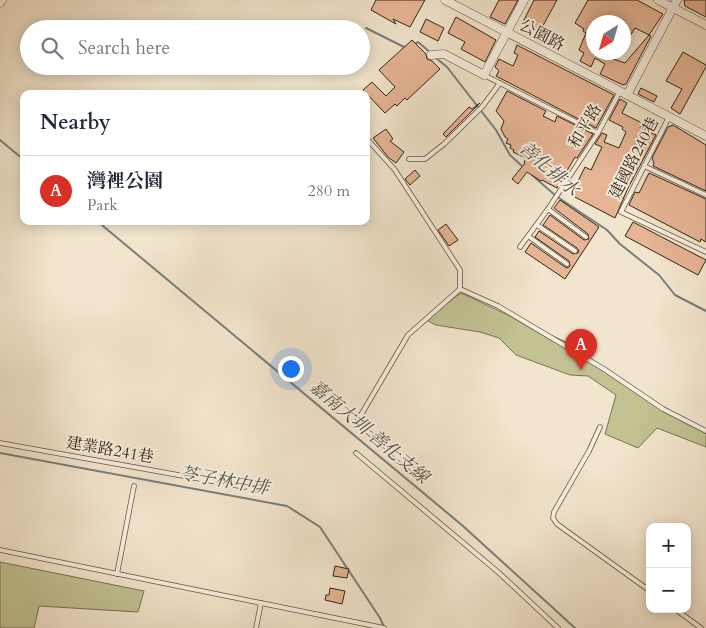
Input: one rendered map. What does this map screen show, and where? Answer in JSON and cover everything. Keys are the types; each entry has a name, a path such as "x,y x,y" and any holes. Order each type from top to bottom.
{"street":[{"name":"公園路","path":"445,0 706,136"},
{"path":"431,55 444,54 484,74 524,0"},
{"path":"658,0 675,4 706,26"},
{"name":"和平路","path":"623,93 675,4"}],"lane":[{"path":"484,74 598,133"},
{"path":"409,159 425,159 444,144 482,107 500,83"},
{"name":"和平路","path":"520,247 548,209 623,93"},
{"name":"建國路240巷","path":"669,116 621,212 706,252"},
{"path":"370,142 395,170 460,270 460,289 408,336 358,420 361,426 423,478"},
{"path":"644,166 706,195"},
{"path":"548,209 586,237"},
{"path":"537,224 575,251"},
{"path":"528,236 567,264"},
{"path":"460,289 505,310 604,369 675,416 706,431"},
{"path":"600,427 589,451 554,512 554,518 557,524 646,588"},
{"name":"建業路241巷","path":"0,443 245,487"},
{"path":"356,453 498,572 558,628"},
{"path":"117,574 134,486"},
{"path":"0,550 384,628"},
{"path":"256,628 261,603"},
{"path":"680,613 701,628"}],"green space":[{"path":"461,293 570,344 644,396 706,431 706,447 657,428 638,448 605,434 616,395 588,376 570,375 516,355 499,338 480,332 436,325 424,319"},
{"path":"0,562 144,591 138,612 39,606 34,628 0,628"}],"building":[{"path":"376,0 425,0 410,27 393,19 396,24 371,10"},
{"path":"499,0 518,0 505,24 490,17"},
{"path":"534,0 557,0 539,33 522,24"},
{"path":"588,0 637,0 663,14 649,35 635,28 631,34 631,15 586,15 586,33 583,31 584,29 575,23"},
{"path":"684,0 706,0 706,17 685,6"},
{"path":"456,17 496,40 485,62 461,49 465,42 448,33"},
{"path":"426,19 444,28 438,41 420,32"},
{"path":"586,33 586,60 594,60 591,67 580,61 584,53 579,50"},
{"path":"649,35 651,36 626,84 623,85 600,74 605,64 598,60 616,60 625,63 628,60 631,60 631,56"},
{"path":"412,40 426,54 427,59 440,69 407,100 405,98 397,106 395,104 385,113 370,97 370,90 363,90 372,82 386,96 395,87 379,70"},
{"path":"517,45 614,95 596,128 496,76 499,71 495,67 499,59 513,66 518,55 514,53"},
{"path":"683,52 706,65 706,67 680,114 671,108 682,89 666,81"},
{"path":"641,88 657,96 654,102 638,94"},
{"path":"507,91 546,111 543,116 555,122 557,116 593,134 577,158 575,157 557,188 527,172 518,184 512,179 525,163 526,158 513,152 514,150 510,148 511,145 506,143 508,139 501,129 504,121 496,111"},
{"path":"620,99 627,103 622,113 642,123 640,128 656,135 628,188 615,218 571,195 585,167 591,170 602,147 595,144 602,133 607,135 604,142 619,148 626,132 622,129 623,127 609,120"},
{"path":"480,103 446,137 443,134 469,107 472,109"},
{"path":"673,125 706,145 706,191 653,166 652,158 668,127"},
{"path":"386,129 393,139 390,141 404,152 396,163 388,157 373,138"},
{"path":"415,170 420,176 410,185 405,179"},
{"path":"649,173 706,199 706,242 701,239 700,242 629,205 635,192 639,193"},
{"path":"560,200 599,227 565,279 525,252 531,243 565,267 568,268 570,266 569,261 535,237 539,231 573,254 578,253 577,248 543,225 550,215 584,240 589,239 588,234 554,208"},
{"path":"633,222 706,260 698,275 625,236"},
{"path":"446,224 458,240 449,246 438,230"},
{"path":"335,566 349,569 347,578 333,576"},
{"path":"330,588 345,591 342,604 325,600 326,595 329,595"}],"waterway":[{"name":"善化排水","path":"370,30 406,48"},
{"name":"善化排水","path":"415,44 418,42 431,53"},
{"name":"善化排水","path":"436,58 447,67 496,130 510,155 523,167"},
{"name":"嘉南大圳 善化支線","path":"0,140 20,157"},
{"name":"善化排水","path":"532,175 556,196 607,230 620,244 659,275 675,295 706,311"},
{"name":"嘉南大圳 善化支線","path":"102,225 463,526 575,628"},
{"name":"苓子林中排","path":"0,453 287,506 320,527 384,627"}],"place":[{"name":"灣裡公園","path":"581,370"}]}
